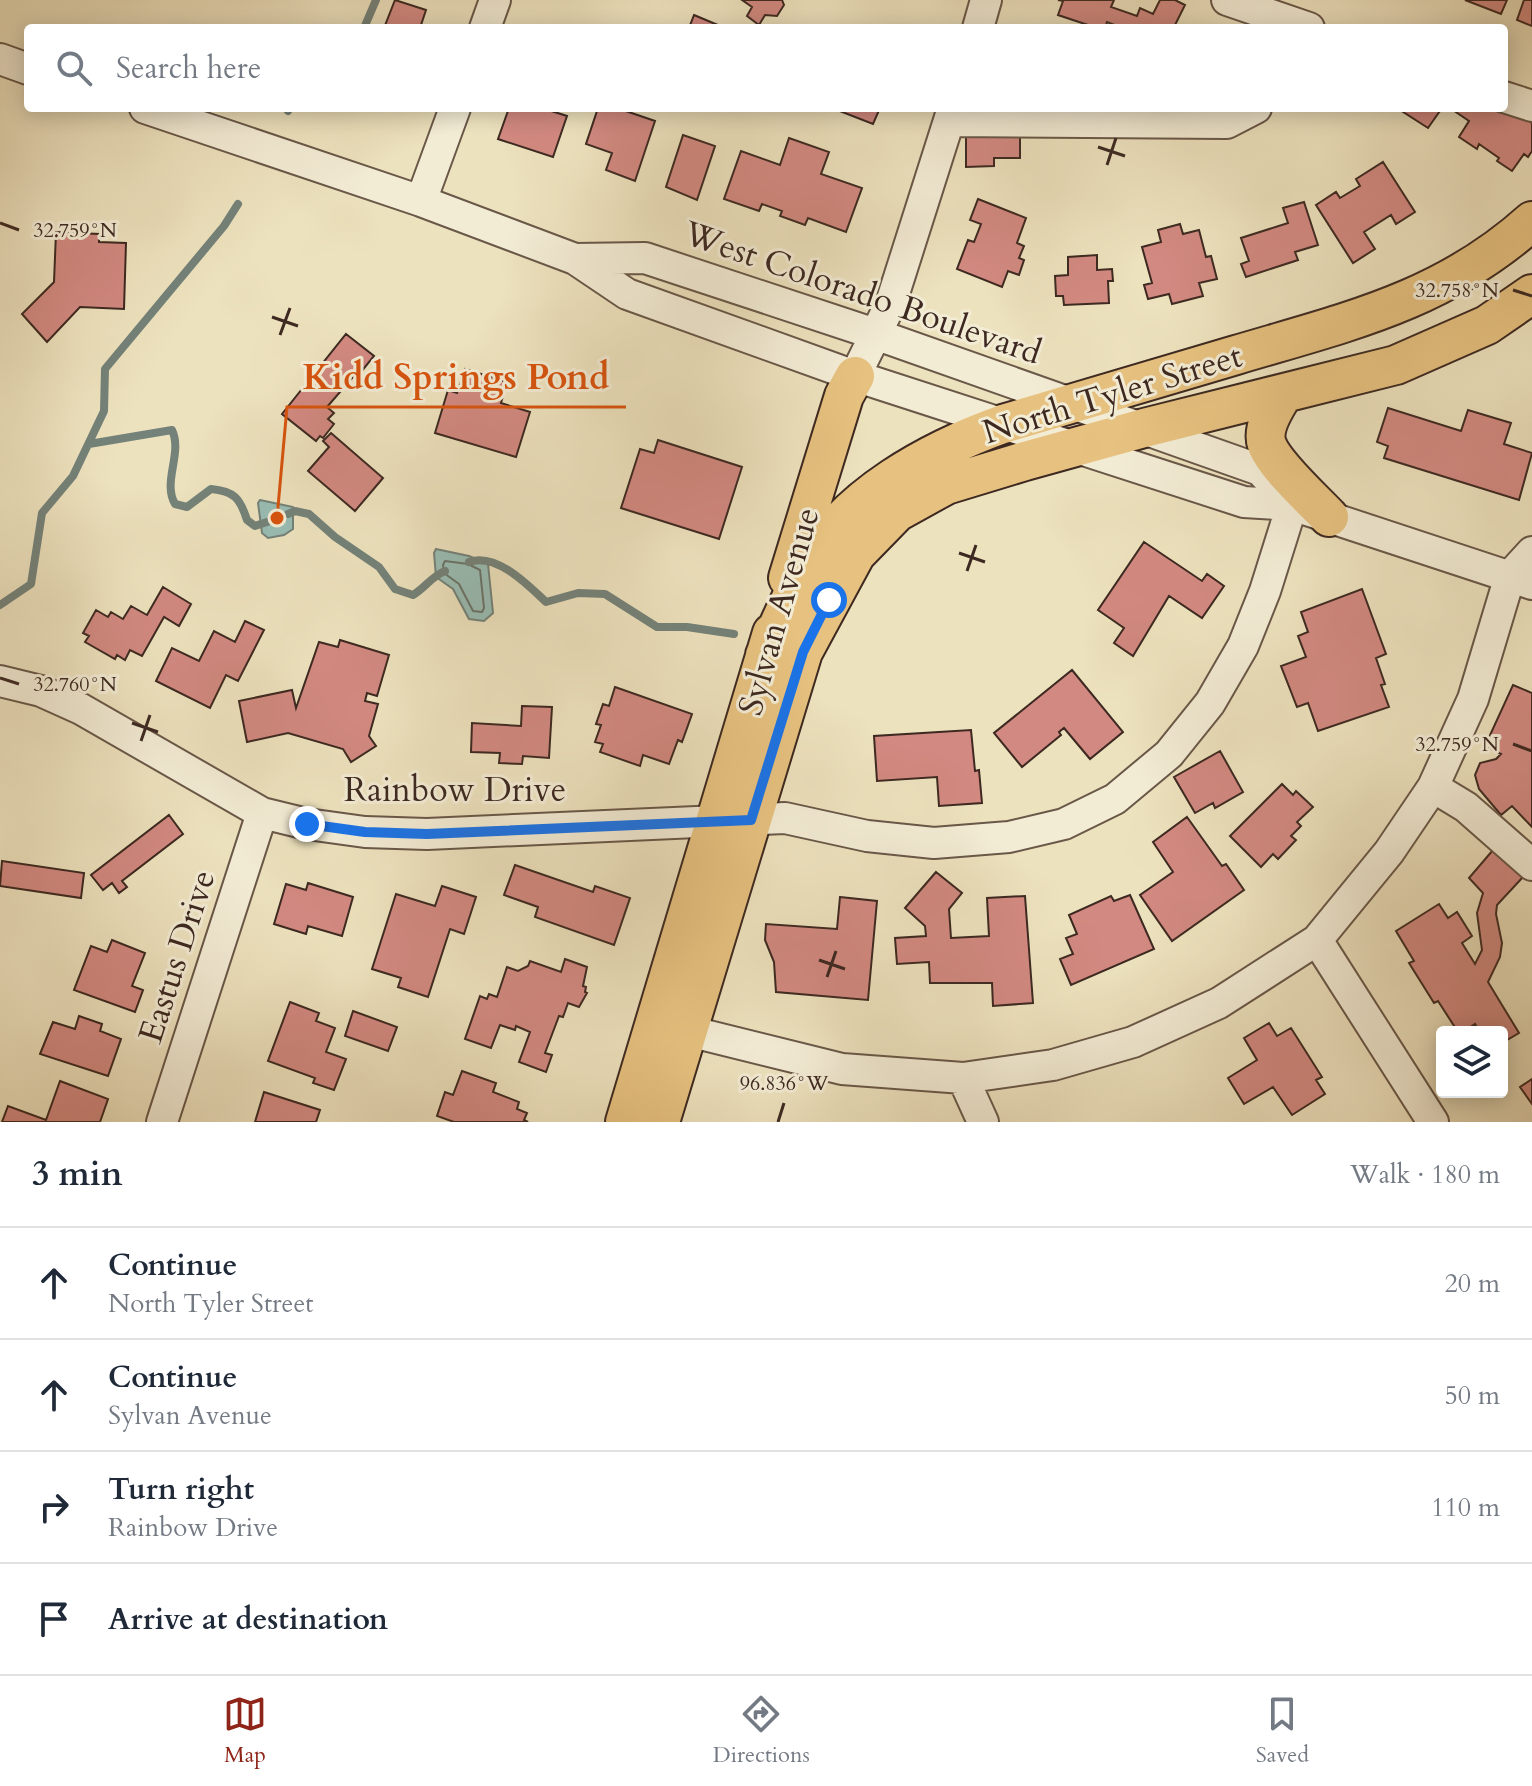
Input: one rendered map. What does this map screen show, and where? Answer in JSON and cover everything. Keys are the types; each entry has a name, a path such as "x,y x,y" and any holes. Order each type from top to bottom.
{"main road":[{"name":"North Tyler Street","path":"765,655 809,563 845,517 906,469 963,439 1003,424 1384,311 1462,274 1532,221"},
{"name":"North Tyler Street","path":"803,652 856,554 897,512 946,485 1144,428 1396,365 1487,325 1532,294"},
{"name":"Sylvan Avenue","path":"734,821 765,655 844,396 855,376"},
{"path":"1284,393 1267,429 1267,445 1329,517"},
{"name":"Sylvan Avenue","path":"625,1122 671,1027 734,821 803,652"},
{"name":"Sylvan Avenue","path":"660,1122 671,1027"}],"street":[{"path":"486,24 495,0"},
{"path":"979,24 986,0"},
{"path":"1227,0 1297,24"},
{"path":"0,59 24,68"},
{"path":"1508,98 1532,106"},
{"name":"West Colorado Boulevard","path":"157,112 421,201 575,259 627,294 855,376 1244,502 1292,505 1521,580"},
{"path":"421,201 454,112"},
{"path":"951,115 1227,123 1248,112"},
{"name":"Sylvan Avenue","path":"855,376 891,303 951,115"},
{"name":"West Colorado Boulevard","path":"575,259 645,258 875,334 1260,470 1292,505"},
{"name":"Rainbow Drive","path":"0,681 41,691 81,709 262,813 321,826 365,832 427,834 785,818 867,836 934,843 1009,837 1064,824 1115,799 1169,754 1210,703 1243,646 1265,591 1292,505"},
{"path":"671,1027 842,1069 963,1078 1053,1065 1133,1042 1219,1003 1317,940 1389,852 1433,787 1473,699 1532,552"},
{"path":"1433,787 1466,807 1532,865"},
{"name":"Eastus Drive","path":"162,1122 262,813"},
{"path":"1317,940 1433,1122"},
{"path":"963,1078 983,1122"}],"water":[{"path":"260,500 293,507 293,529 284,535 268,538 262,533"},
{"path":"436,549 469,556 488,564 493,613 484,621 469,619 453,589 436,577"}],"building":[{"path":"395,0 426,10 421,24 386,24"},
{"path":"742,0 782,0 784,5 777,16 765,15 760,24 747,16 752,7"},
{"path":"1058,0 1114,0 1111,7 1137,16 1140,8 1153,14 1160,0 1175,0 1185,5 1176,24 1085,24 1058,15 1063,1"},
{"path":"1465,0 1507,0 1501,14"},
{"path":"1524,0 1532,0 1532,26 1517,20"},
{"path":"694,15 715,24 691,24"},
{"path":"1509,108 1532,123 1532,151 1528,157 1524,154 1512,171 1479,144 1477,149 1459,137 1469,121 1456,112 1506,114"},
{"path":"508,112 554,112 567,116 553,157 498,139"},
{"path":"597,112 629,112 655,121 635,181 606,170 612,153 586,144"},
{"path":"842,112 878,112 873,124"},
{"path":"1403,112 1439,112 1428,128"},
{"path":"1020,131 1020,158 994,158 994,166 966,167 966,134"},
{"path":"683,135 715,146 697,200 666,187"},
{"path":"789,138 829,152 821,174 862,188 846,232 808,218 805,225 780,216 782,211 762,204 759,211 724,199 741,151 780,165"},
{"path":"1383,162 1415,212 1396,224 1391,215 1364,232 1375,249 1353,263 1316,205 1336,192 1340,198 1360,186 1356,179"},
{"path":"978,199 1026,218 1017,243 1024,246 1019,258 1024,260 1019,275 1008,271 1002,287 957,269 968,240 974,242 981,224 970,220"},
{"path":"1304,202 1318,245 1295,252 1298,260 1246,277 1241,264 1249,261 1241,238 1288,223 1283,208"},
{"path":"1180,224 1183,234 1199,230 1206,257 1211,256 1217,279 1199,283 1203,296 1172,304 1169,294 1148,299 1144,285 1152,283 1142,247 1161,242 1158,230"},
{"path":"56,232 99,234 99,242 126,243 124,309 80,307 47,342 22,314 54,282"},
{"path":"1097,255 1097,270 1112,269 1113,281 1108,281 1109,303 1064,305 1063,296 1056,296 1055,276 1068,275 1068,257"},
{"path":"346,334 374,356 327,407 334,413 328,419 334,424 323,438 320,436 316,441 282,414"},
{"path":"465,369 507,382 501,403 530,412 516,457 435,433 448,390 457,393"},
{"path":"1388,408 1461,431 1468,410 1511,423 1504,444 1532,453 1519,500 1384,458 1388,446 1377,442"},
{"path":"331,433 383,478 355,511 308,471 329,447 323,441"},
{"path":"658,440 742,467 719,539 621,508 640,449 654,453"},
{"path":"1144,542 1202,581 1207,574 1224,586 1202,618 1169,596 1133,656 1114,643 1124,628 1098,610"},
{"path":"163,587 191,604 179,626 164,617 142,656 130,650 125,660 117,655 115,659 85,642 89,636 83,633 96,610 108,617 111,612 123,619 131,606 147,615"},
{"path":"1362,589 1386,654 1376,658 1389,707 1318,731 1308,703 1297,707 1281,666 1306,657 1298,636 1308,632 1301,612"},
{"path":"245,621 264,630 238,681 226,675 210,708 156,681 172,648 199,661 214,631 235,642"},
{"path":"340,640 389,655 377,696 367,693 365,701 378,704 369,736 376,746 351,762 343,749 288,733 247,742 239,701 292,690 296,708 319,642 338,647"},
{"path":"1072,670 1123,732 1090,759 1064,728 1059,732 1061,735 1022,767 994,733"},
{"path":"1513,685 1532,693 1532,827 1512,806 1501,815 1479,789 1475,775 1480,763 1496,759 1501,754 1485,746"},
{"path":"615,687 692,714 682,742 678,740 669,764 643,755 640,766 600,752 603,744 595,742 601,725 596,724 603,704 609,706"},
{"path":"522,706 552,707 549,758 523,756 522,764 499,763 500,753 471,752 472,723 521,726"},
{"path":"971,730 982,803 939,806 937,777 877,781 874,736"},
{"path":"1220,751 1243,792 1215,808 1213,803 1195,813 1174,777"},
{"path":"1282,784 1293,795 1296,791 1313,807 1297,822 1301,826 1291,836 1296,840 1278,859 1273,854 1261,867 1230,836"},
{"path":"169,815 183,834 122,881 127,887 119,893 112,883 103,890 91,875"},
{"path":"1187,817 1222,866 1226,864 1244,890 1172,941 1140,895 1173,872 1153,842"},
{"path":"1493,850 1523,877 1497,905 1502,943 1500,957 1488,982 1519,1033 1508,1039 1508,1026 1454,1026 1438,1001 1434,1003 1409,963 1414,961 1396,931 1439,904 1448,918 1457,912 1472,936 1462,943 1475,964 1482,950 1477,913 1483,893 1469,878"},
{"path":"2,861 84,873 81,898 0,886"},
{"path":"515,865 593,892 595,886 630,898 614,945 535,917 538,907 504,895"},
{"path":"936,872 962,893 949,909 951,938 989,936 987,898 1025,896 1033,1003 993,1006 992,983 930,983 929,962 897,964 895,938 926,936 925,926 905,908"},
{"path":"308,883 353,897 342,936 308,926 306,934 274,924 286,884 306,890"},
{"path":"442,886 476,897 464,934 450,929 428,997 398,987 401,978 372,969 396,894 435,906"},
{"path":"1130,895 1154,949 1071,985 1060,959 1073,954 1066,938 1077,934 1069,915 1111,896 1114,901"},
{"path":"840,897 877,901 868,1000 776,992 774,962 765,940 766,924 837,929"},
{"path":"112,940 145,953 132,986 143,990 135,1012 74,990 91,946 107,952"},
{"path":"565,959 587,967 583,986 587,993 579,1007 568,1003 563,1017 559,1016 545,1053 552,1055 546,1072 519,1062 530,1032 516,1026 515,1030 500,1025 491,1048 465,1039 480,996 487,999 489,994 497,997 507,967 518,971 528,966 530,961 561,972"},
{"path":"290,1002 319,1013 316,1021 335,1028 326,1052 346,1059 334,1090 313,1083 315,1078 268,1061"},
{"path":"353,1011 397,1027 388,1051 345,1036"},
{"path":"79,1016 102,1024 100,1031 121,1039 108,1076 40,1054 53,1022 75,1029"},
{"path":"1269,1023 1277,1036 1291,1028 1322,1077 1316,1080 1325,1094 1292,1115 1273,1087 1244,1104 1228,1078 1257,1060 1244,1038"},
{"path":"462,1071 496,1083 493,1092 519,1102 517,1109 527,1113 524,1120 528,1122 454,1122 437,1116 445,1092 453,1095"},
{"path":"1532,1079 1532,1104 1520,1087"},
{"path":"60,1081 108,1099 100,1122 2,1122 8,1106 46,1120"},
{"path":"264,1092 320,1110 316,1122 255,1122"}],"waterway":[{"path":"366,24 376,0"},
{"path":"0,605 31,584 42,513 73,476 104,411 105,369 224,226 238,204"},
{"path":"89,444 172,430 175,448 171,486 175,504 187,507 211,489 219,490 235,497 247,520 255,526 267,522"},
{"path":"288,514 295,511 309,514 335,537 379,567 395,589 413,595 445,571"},
{"path":"469,562 479,560 500,566 521,579 546,602 578,593 605,594 657,627 687,627 734,634"}],"place":[{"name":"Kidd Springs Pond","path":"277,518"}],"route":[{"path":"307,824 365,832 427,834 751,820 803,652 829,600"}]}
